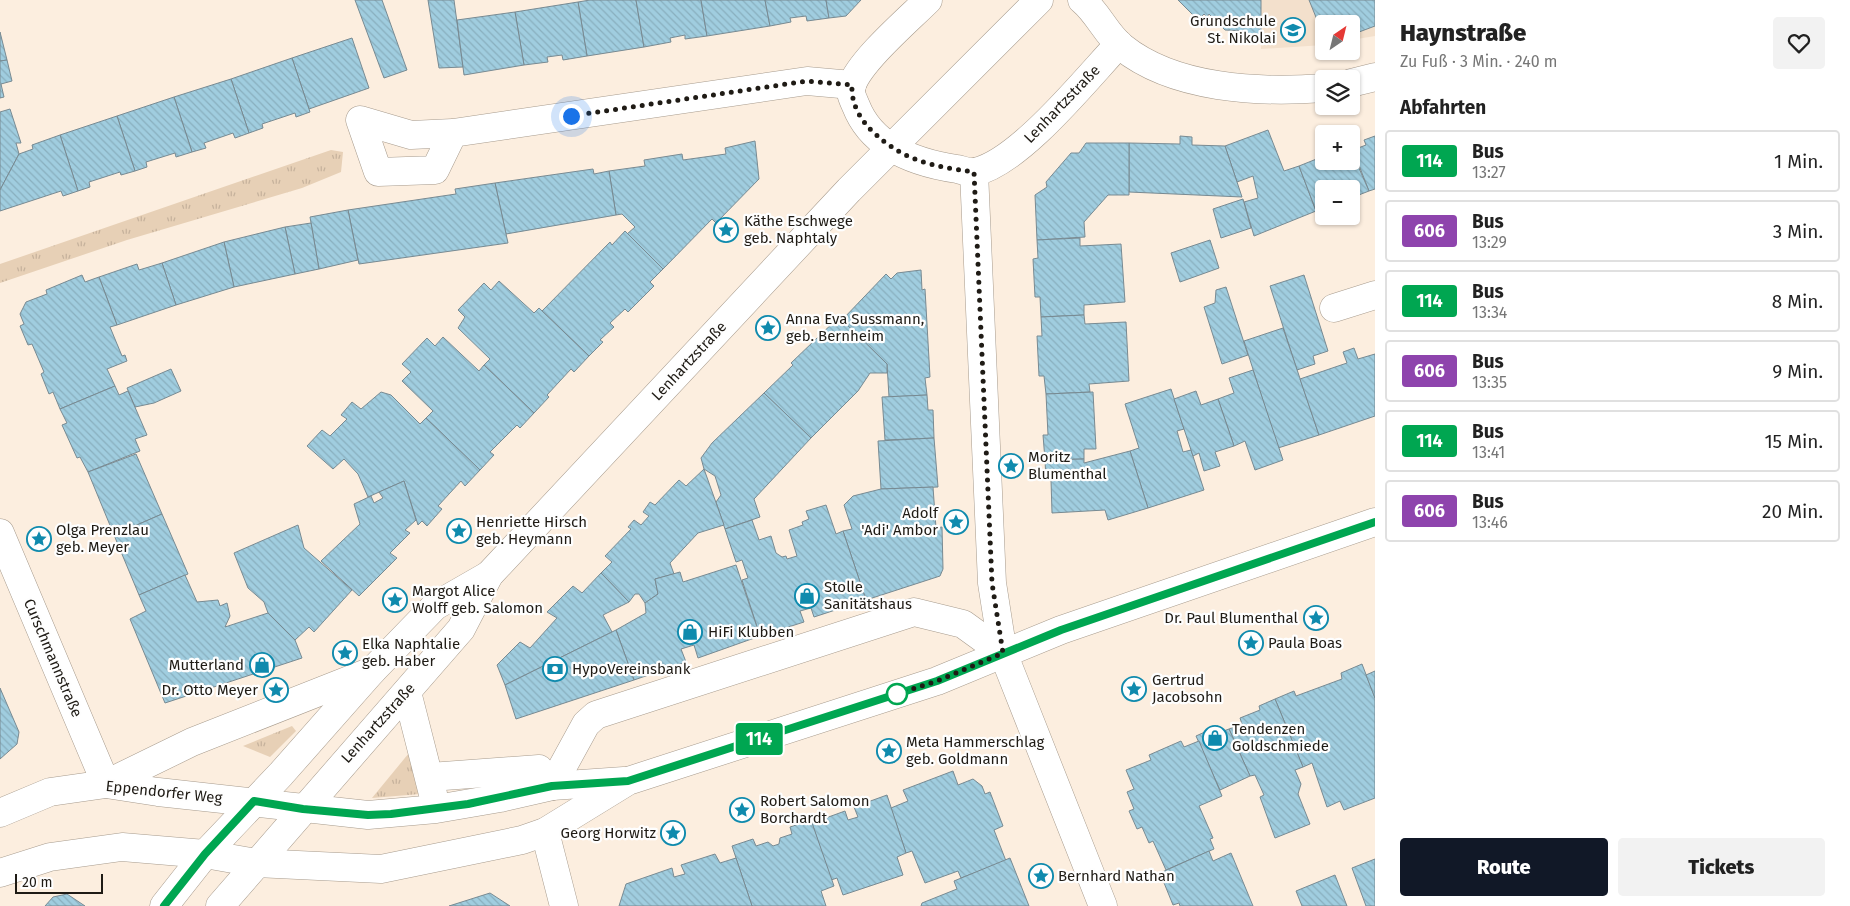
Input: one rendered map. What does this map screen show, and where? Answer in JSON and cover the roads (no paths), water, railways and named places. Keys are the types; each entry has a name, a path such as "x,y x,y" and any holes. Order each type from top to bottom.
{"street":[{"path":"928,0 863,66 852,85 851,95 861,120 890,148 911,158 936,166 974,172 992,583 1003,653 1103,906"},
{"name":"Lenhartzstraße","path":"220,906 461,629 489,575 890,148 1039,0"},
{"path":"1082,0 1093,9 1119,44 1137,59 1167,73 1251,90 1315,88"},
{"name":"Lenhartzstraße","path":"974,172 997,162 1023,146 1119,44"},
{"path":"1360,81 1375,77"},
{"path":"453,133 807,81 852,85"},
{"path":"1334,308 1375,295"},
{"path":"0,873 50,858 104,848 151,848 205,854 256,864 382,869 452,856 545,832 628,781 937,681 1061,630 1375,522"},
{"name":"Curschmannstraße","path":"0,533 106,784"},
{"name":"Lenhartzstraße","path":"164,906 205,854 372,671 435,606 489,575"},
{"path":"430,777 539,769 552,786 586,724 596,715 914,612 963,624 1003,653"},
{"path":"106,784 192,742 372,671"},
{"path":"407,692 413,724 430,777 436,809"},
{"name":"Eppendorfer Weg","path":"0,813 50,792 106,784 158,792 254,801 303,809 368,815 436,809 500,798 552,786 628,781"},
{"path":"545,832 564,906"}],"place":[{"name":"Grundschule St. Nikolai","path":"1293,30"},
{"name":"Käthe Eschwege geb. Naphtaly","path":"726,230"},
{"name":"Anna Eva Sussmann, geb. Bernheim","path":"768,328"},
{"name":"Moritz Blumenthal","path":"1011,466"},
{"name":"Adolf 'Adi' Ambor","path":"956,522"},
{"name":"Henriette Hirsch geb. Heymann","path":"459,531"},
{"name":"Olga Prenzlau geb. Meyer","path":"39,539"},
{"name":"Stolle Sanitätshaus","path":"807,596"},
{"name":"Margot Alice Wolff geb. Salomon","path":"395,600"},
{"name":"Dr. Paul Blumenthal","path":"1316,618"},
{"name":"HiFi Klubben","path":"690,632"},
{"name":"Paula Boas","path":"1251,643"},
{"name":"Elka Naphtalie geb. Haber","path":"345,653"},
{"name":"Mutterland","path":"262,665"},
{"name":"HypoVereinsbank","path":"555,669"},
{"name":"Gertrud Jacobsohn","path":"1134,689"},
{"name":"Dr. Otto Meyer","path":"276,690"},
{"name":"Tendenzen Goldschmiede","path":"1215,738"},
{"name":"Meta Hammerschlag geb. Goldmann","path":"889,751"},
{"name":"Robert Salomon Borchardt","path":"742,810"},
{"name":"Georg Horwitz","path":"673,833"},
{"name":"Bernhard Nathan","path":"1041,876"}]}
